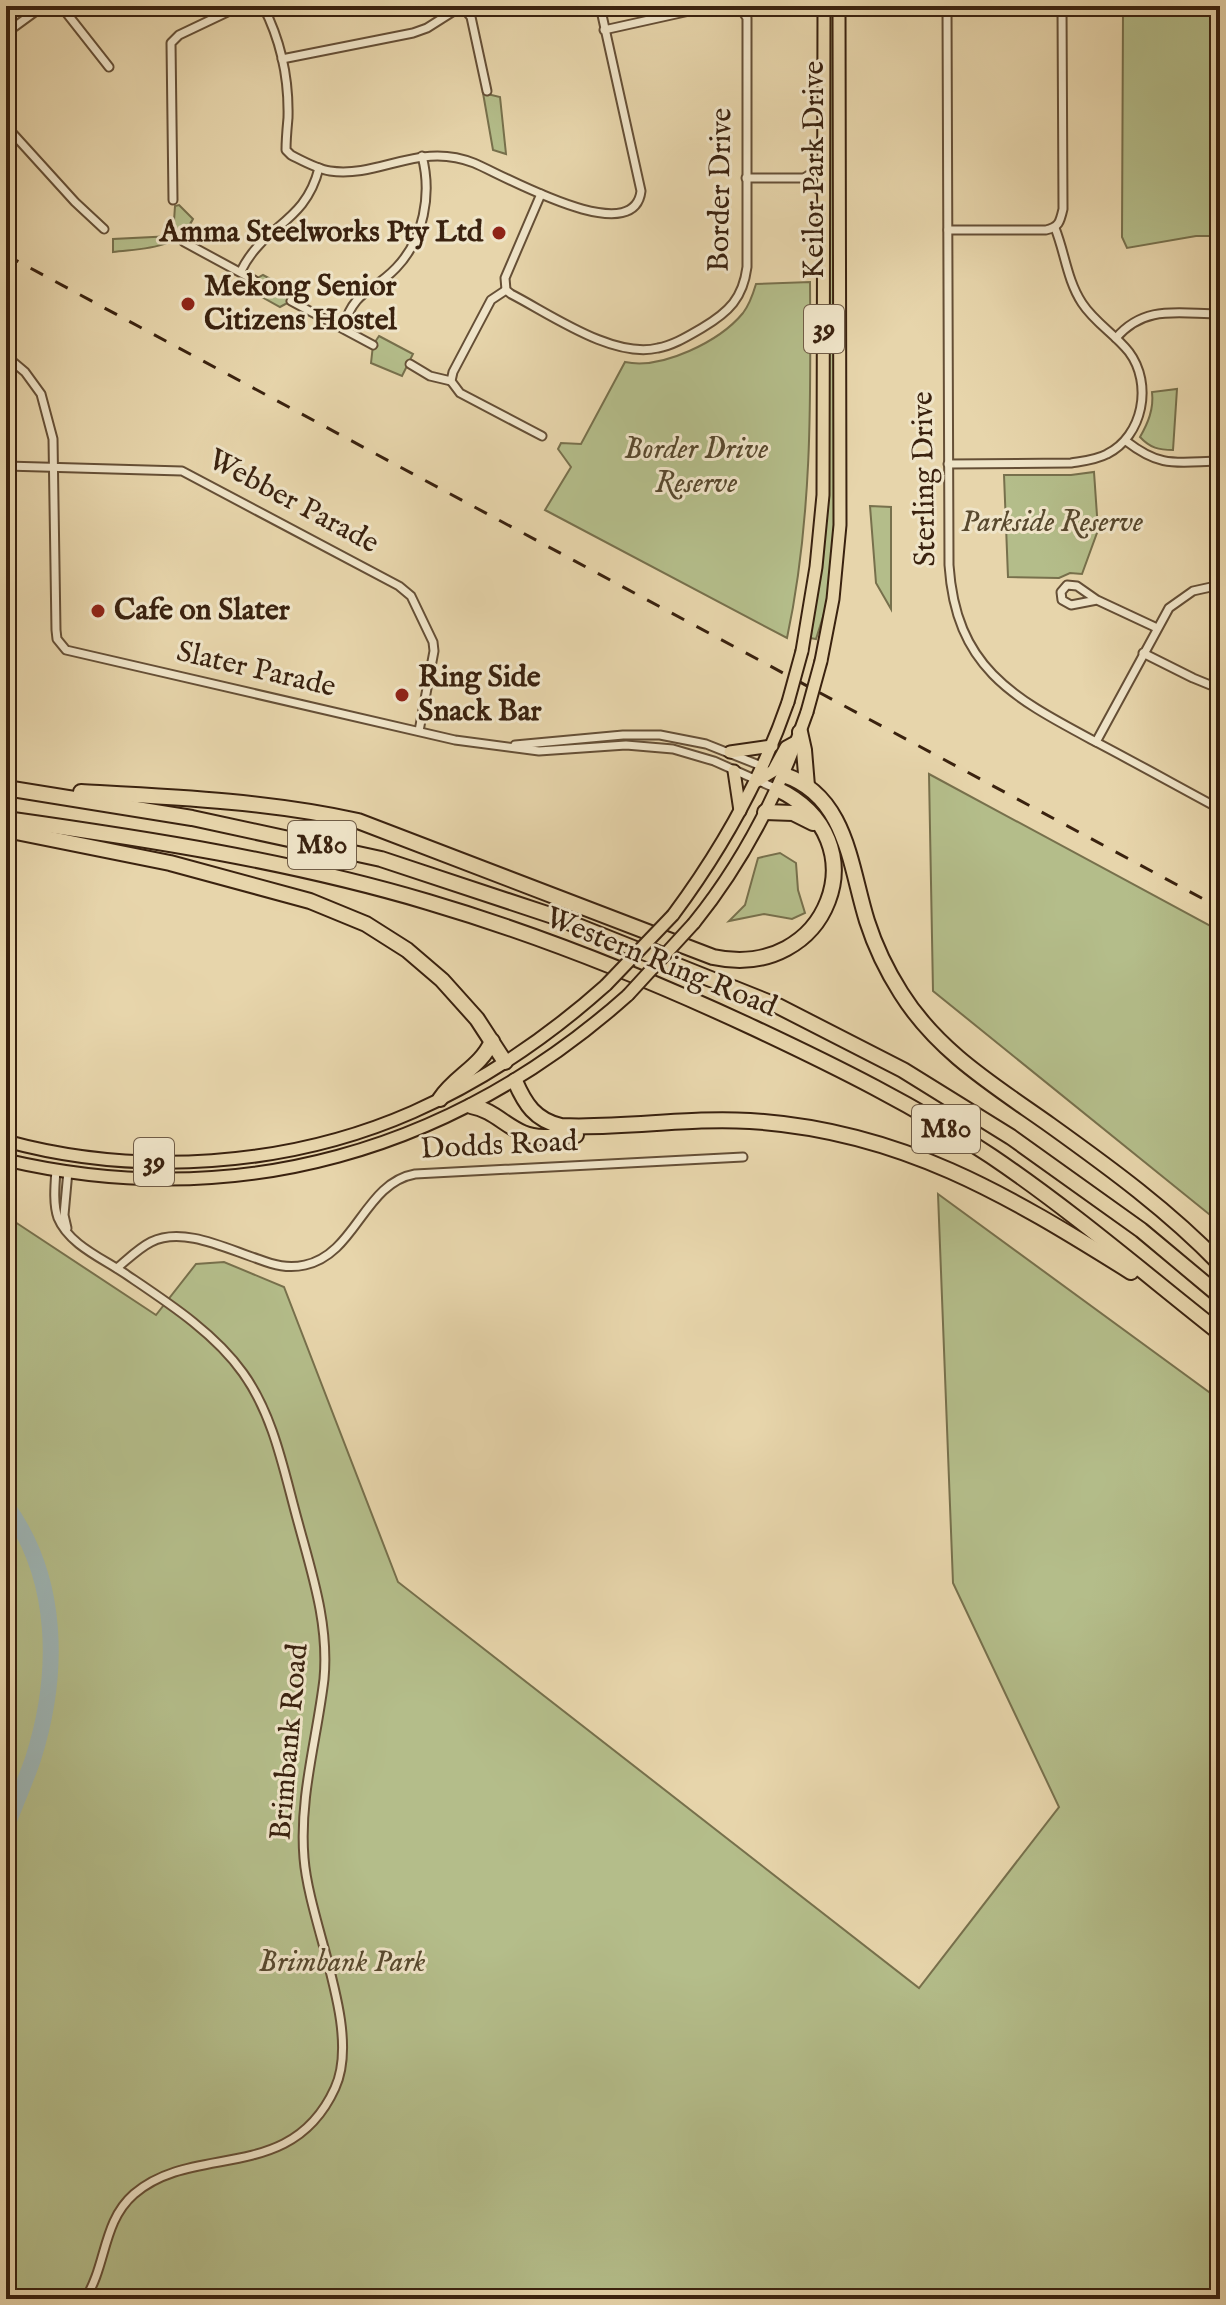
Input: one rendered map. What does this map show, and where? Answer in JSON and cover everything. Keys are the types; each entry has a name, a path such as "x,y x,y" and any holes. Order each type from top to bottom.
{"highway":[{"path":"799,737 807,786"},
{"path":"773,771 807,786 824,801 841,829 876,946 900,992 927,1029 964,1064 1103,1163 1166,1213 1220,1264"},
{"path":"11,789 163,797 306,811 358,821 713,957 733,960 762,958 780,953 798,942 818,920 829,901 833,872 831,852 823,830 807,809 777,789"},
{"name":"Western Ring Road","path":"11,789 206,821 381,859 553,916 778,1006 903,1070 1011,1137 1141,1230 1220,1296"},
{"path":"765,812 793,813 823,830"},
{"name":"Western Ring Road","path":"6,819 226,853 384,889 505,927 666,988 818,1057 989,1154 1082,1222 1220,1333"},
{"path":"6,830 170,863 338,911 380,932 429,967 468,1007 505,1062"},
{"path":"440,1099 450,1084 484,1057 492,1041"},
{"path":"515,1081 529,1109 551,1124 573,1127 726,1120 788,1124 842,1133 897,1148 974,1181 1118,1263 1186,1306"},
{"path":"471,1106 486,1109 520,1132 538,1136 591,1134 671,1122"}],"main road":[{"name":"Keilor Park Drive","path":"6,1160 62,1170 154,1180 213,1178 285,1168 376,1145 471,1106 515,1081 582,1035 628,995 694,923 732,870 777,789 772,746 802,651 816,567 823,495 824,6"},
{"name":"Keilor Park Drive","path":"6,1141 57,1153 149,1162 215,1160 248,1157 342,1137 390,1122 440,1099 505,1062 558,1026 606,985 673,915 716,854 757,781 773,771 799,737 821,661 833,599 840,525 839,6"},
{"path":"730,752 772,746"},
{"path":"734,771 741,812"},
{"path":"505,1062 515,1081"},
{"path":"57,1153 62,1170"}],"street":[{"path":"6,33 43,6"},
{"path":"61,6 109,67"},
{"path":"172,202 171,43 179,35 240,6"},
{"path":"263,6 278,39 282,59 288,96 286,150 291,155 332,171 368,169 422,156 457,157 572,207 600,212 626,211 640,201 641,191 600,6"},
{"path":"604,30 712,6"},
{"name":"Border Drive","path":"506,290 602,341 640,350 678,341 721,317 740,296 747,267 747,18 739,6"},
{"name":"Sterling Drive","path":"947,6 950,576 958,614 969,641 985,666 1012,693 1035,709 1220,809"},
{"path":"948,230 1046,230 1060,223 1063,209 1062,6"},
{"path":"282,59 413,33 457,9 467,8 487,91"},
{"path":"6,126 104,229"},
{"path":"343,327 351,305 396,268 418,232 426,201 422,156"},
{"path":"746,178 804,178 824,164"},
{"path":"241,271 255,246 300,209 319,168"},
{"path":"804,178 824,194"},
{"path":"451,381 491,300 506,290 505,278 541,194"},
{"path":"948,464 1080,462 1106,455 1126,441 1140,412 1142,389 1137,366 1130,353 1090,315 1077,294 1055,228"},
{"path":"184,242 254,280"},
{"path":"291,301 373,345"},
{"path":"1116,338 1143,316 1220,314"},
{"name":"Slater Parade","path":"6,356 25,372 41,394 48,415 55,467 56,630 57,639 66,650 455,740 539,751 626,745 662,747 706,758 777,789"},
{"path":"410,364 430,376 451,381 460,393 542,436"},
{"path":"1126,441 1145,456 1160,462 1220,461"},
{"name":"Webber Parade","path":"6,466 174,468 407,591 433,642 434,651 419,731"},
{"path":"1097,600 1071,605 1062,600 1061,592 1067,585 1077,586 1097,600 1157,628"},
{"path":"1096,742 1169,608 1185,594 1220,585"},
{"path":"1143,653 1220,689"},
{"name":"Slater Parade","path":"508,746 647,734 683,739 730,752 773,771"},
{"name":"Dodds Road","path":"117,1268 148,1244 161,1238 178,1237 195,1239 278,1267 315,1263 324,1260 340,1246 381,1193 397,1180 415,1174 743,1157"},
{"path":"62,1170 57,1214 70,1235"},
{"path":"62,1170 64,1215 70,1235"},
{"name":"Brimbank Road","path":"70,1235 208,1337 233,1361 261,1405 281,1460 324,1625 324,1677 305,1794 303,1842 308,1892 342,2023 344,2050 342,2071 329,2100 317,2116 292,2138 261,2154 158,2179 132,2196 110,2227 97,2275 85,2299"}],"green space":[{"path":"828,6 834,6 835,524 828,601 816,639 810,638 821,571 828,490"},
{"path":"1126,6 1220,6 1220,236 1196,236 1127,248 1122,237 1123,13"},
{"path":"483,93 500,97 506,154 493,150"},
{"path":"179,205 193,219 179,237 159,246 113,252 113,239 173,236 175,206"},
{"path":"263,275 293,291 291,301 280,307 253,292 254,280"},
{"name":"Border Drive Reserve","path":"810,282 810,416 806,505 787,638 545,510 571,467 558,449 561,443 581,444 625,362 656,362 705,343 743,313 756,284"},
{"path":"379,336 413,354 402,376 371,363 373,345"},
{"path":"1177,389 1173,450 1155,448 1140,437 1150,416 1152,392"},
{"name":"Parkside Reserve","path":"1094,472 1098,530 1082,574 1070,573 1059,578 1008,577 1004,475"},
{"path":"870,506 891,507 891,609 876,583"},
{"path":"929,774 1220,931 1220,1223 933,991"},
{"path":"780,853 796,863 798,890 805,913 792,919 764,914 729,921 745,905 758,858"},
{"name":"Brimbank Park","path":"938,1194 1220,1403 1220,2299 6,2299 6,1216 156,1315 196,1264 224,1262 284,1287 398,1582 919,1988 1059,1807 953,1583"}],"waterway":[{"path":"6,1505 24,1534 37,1564 50,1628 51,1661 42,1727 6,1828"}],"railway":[{"path":"6,255 1220,908"}],"place":[{"name":"Amma Steelworks Pty Ltd","path":"499,233"},
{"name":"Mekong Senior Citizens Hostel","path":"188,304"},
{"name":"Cafe on Slater","path":"98,611"},
{"name":"Ring Side Snack Bar","path":"402,695"}]}
